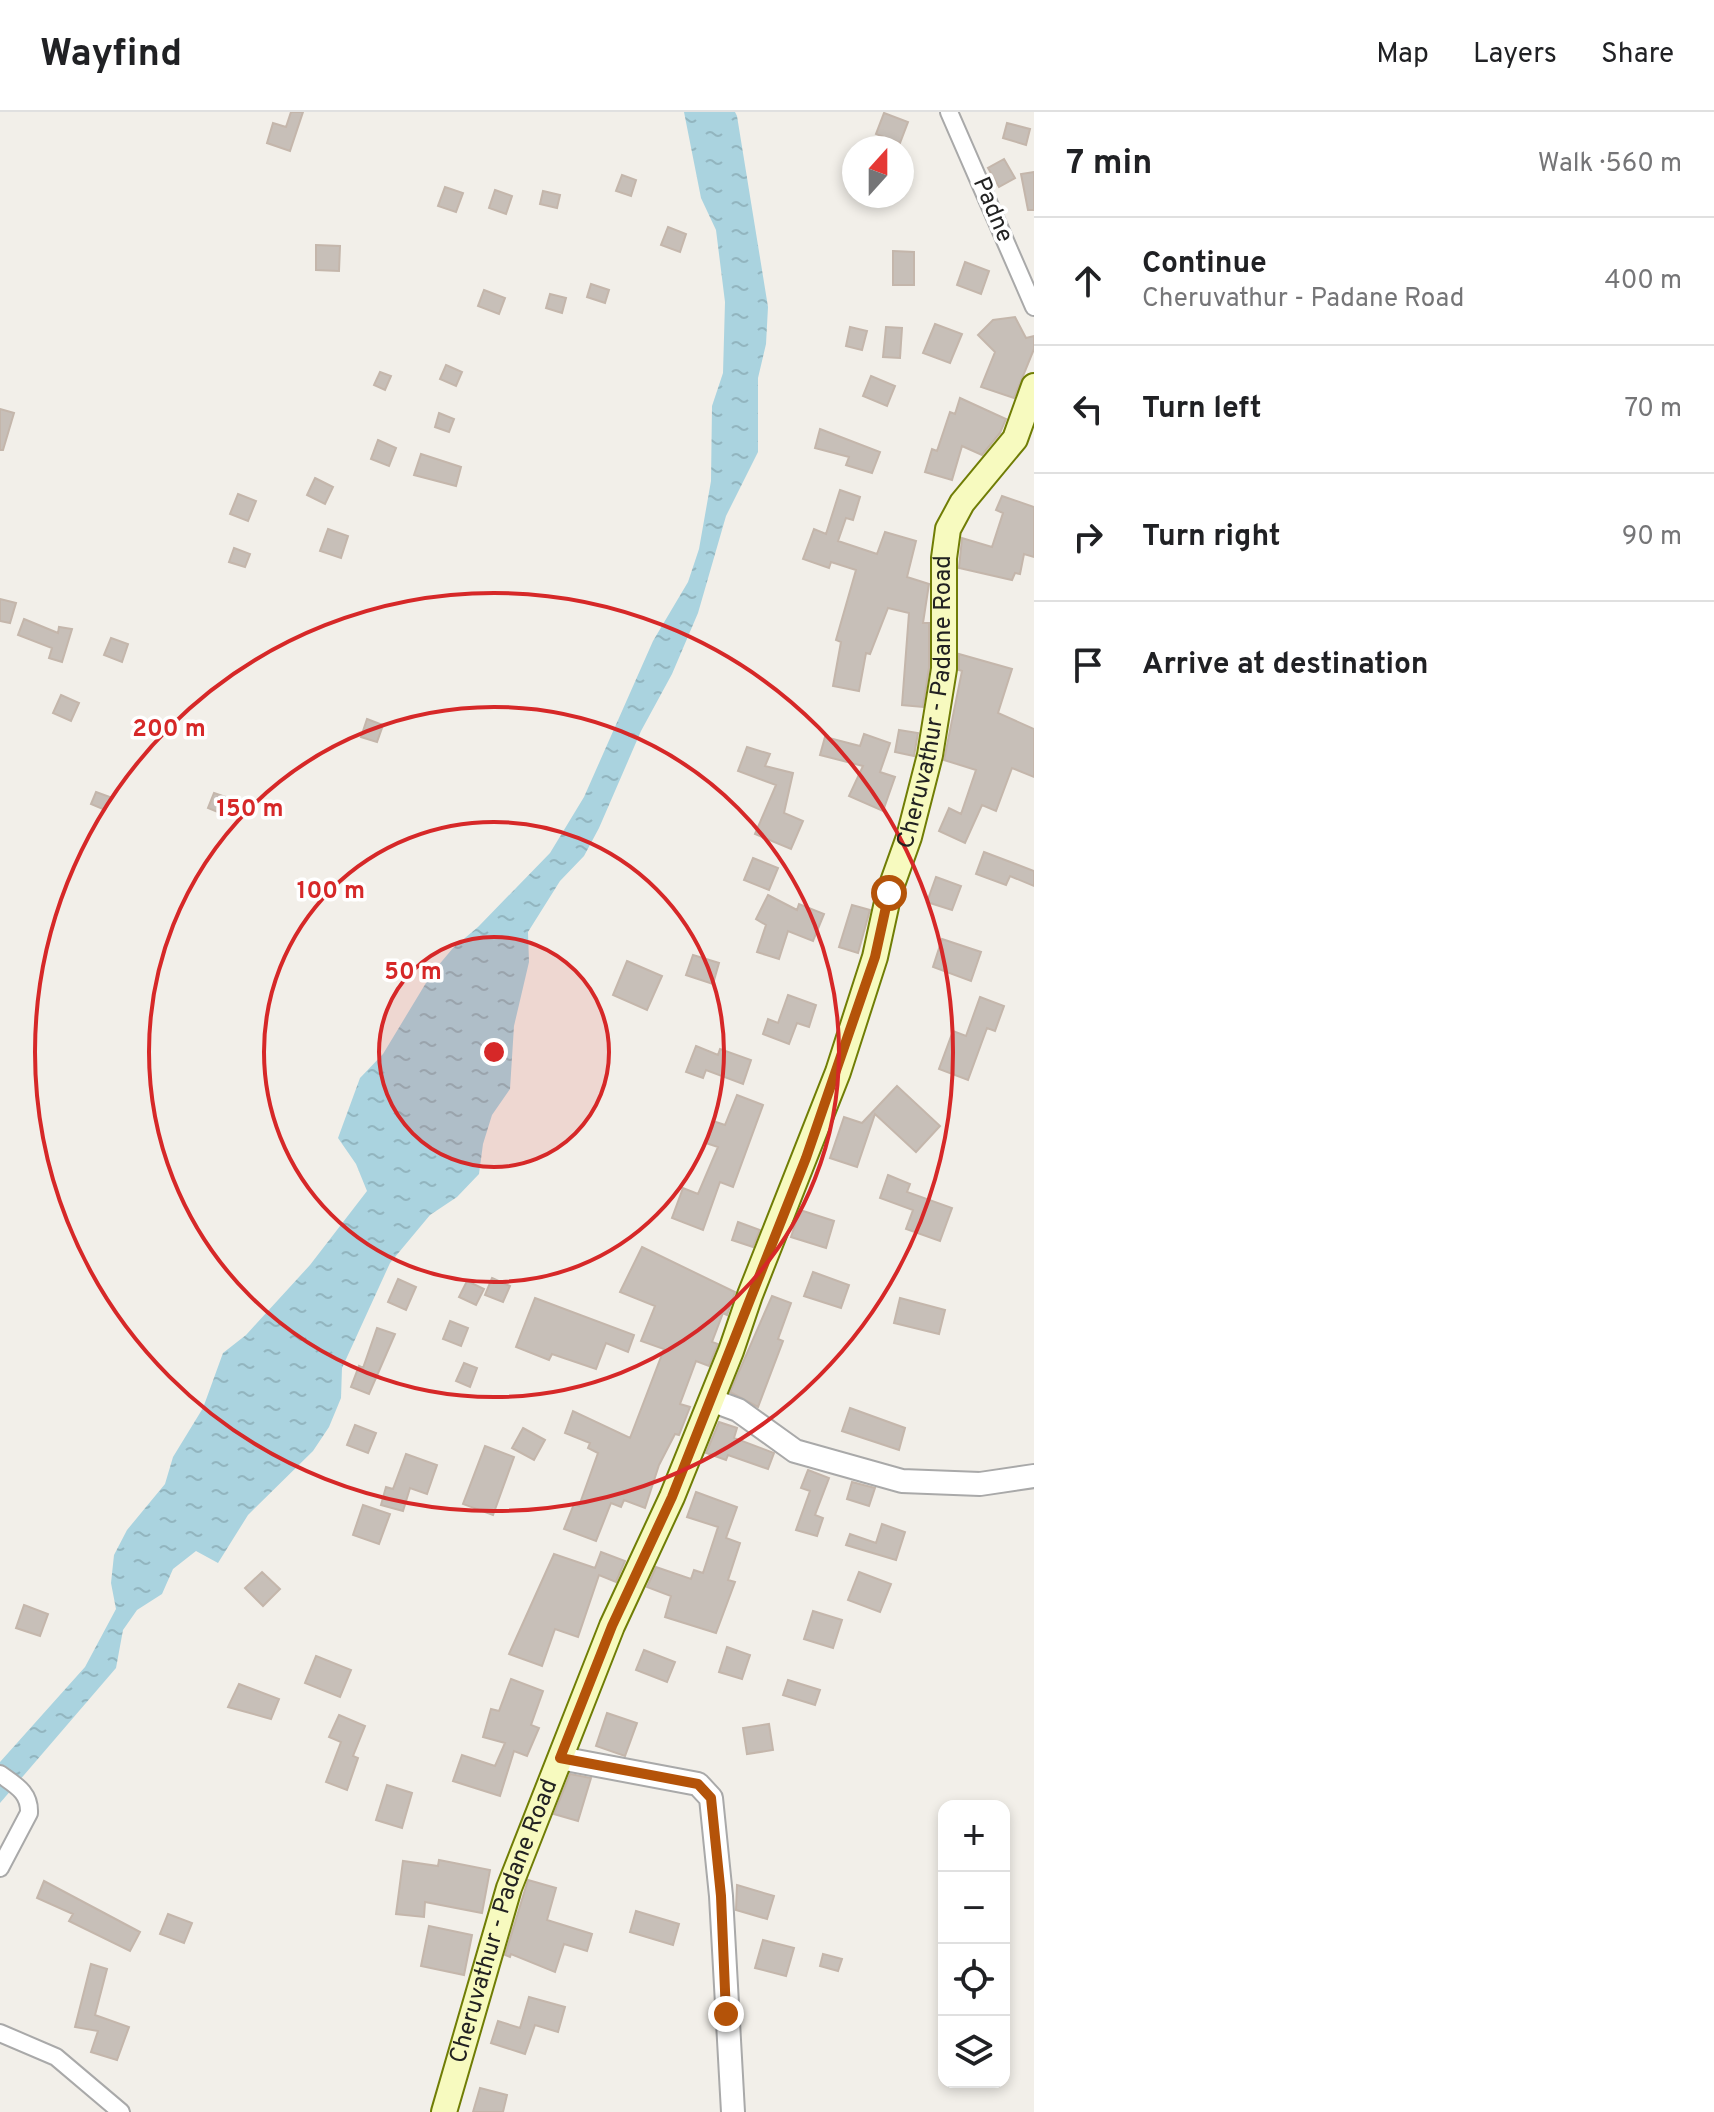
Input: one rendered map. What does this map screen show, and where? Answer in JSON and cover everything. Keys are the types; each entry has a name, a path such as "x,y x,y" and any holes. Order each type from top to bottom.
{"main road":[{"name":"Cheruvathur - Padane Road","path":"444,2112 509,1888 612,1626 672,1497 838,1072 909,837 930,755 944,669 944,558 948,529 962,503 1015,439 1034,386"}],"street":[{"name":"Padne","path":"949,112 1034,307"},
{"path":"711,1400 738,1410 795,1451 902,1481 980,1484 1034,1476"},
{"path":"560,1758 698,1784 711,1798 721,1896 733,2112"},
{"path":"0,1774 23,1791 30,1803 29,1813 0,1868"},
{"path":"0,2033 56,2057 121,2112"}],"water":[{"path":"684,112 735,112 737,116 768,307 766,344 758,378 758,452 726,516 698,613 672,674 641,731 599,828 584,856 560,881 528,932 529,962 514,1026 510,1089 492,1115 483,1144 479,1174 457,1197 430,1215 390,1263 342,1368 341,1398 329,1427 313,1451 248,1515 218,1563 196,1551 173,1569 162,1594 137,1610 123,1630 116,1668 0,1803 0,1762 85,1667 116,1609 111,1583 114,1555 127,1530 165,1484 173,1457 203,1408 223,1353 246,1335 310,1265 367,1191 356,1164 338,1138 360,1078 383,1054 432,973 453,948 478,927 550,853 584,797 653,641 688,582 699,549 711,481 712,406 723,373 725,302 716,230 701,198"}],"building":[{"path":"291,112 303,112 290,151 267,143 273,123 286,127"},
{"path":"884,113 908,122 903,136 876,134"},
{"path":"1007,123 1030,129 1026,145 1003,138"},
{"path":"1004,159 1015,178 999,187 988,168"},
{"path":"1034,172 1034,210 1028,210 1021,174"},
{"path":"622,175 636,180 631,196 616,191"},
{"path":"445,187 463,193 456,212 438,206"},
{"path":"495,190 512,196 506,214 489,208"},
{"path":"543,191 560,195 557,208 540,204"},
{"path":"668,227 686,234 680,252 661,245"},
{"path":"316,245 340,246 339,271 316,270"},
{"path":"893,251 914,252 914,285 893,285"},
{"path":"965,262 989,271 981,294 957,285"},
{"path":"591,284 609,290 605,303 587,297"},
{"path":"484,290 505,298 499,314 478,306"},
{"path":"550,294 566,298 562,313 546,308"},
{"path":"1015,317 1026,338 1034,336 1034,349 1014,398 981,387 995,352 978,335 993,320"},
{"path":"935,324 962,334 950,363 923,353"},
{"path":"850,327 867,331 862,350 846,346"},
{"path":"886,327 902,328 900,358 883,357"},
{"path":"446,365 462,372 456,386 440,379"},
{"path":"380,372 391,376 385,390 374,385"},
{"path":"871,376 895,386 887,406 863,396"},
{"path":"960,398 1006,419 1000,433 982,455 962,446 952,480 925,472 932,449 937,451 950,412 955,414"},
{"path":"0,409 14,413 3,450 0,450"},
{"path":"439,413 454,419 449,432 435,427"},
{"path":"820,429 880,452 872,473 846,465 849,457 815,448"},
{"path":"378,440 396,448 389,466 371,459"},
{"path":"421,454 461,467 456,486 414,475"},
{"path":"315,478 333,487 325,504 307,495"},
{"path":"840,490 860,497 853,520 846,518 838,541 877,554 885,532 916,541 907,577 929,584 923,623 929,623 929,668 923,707 902,705 909,613 888,608 870,654 866,653 859,691 833,686 841,642 836,640 856,570 831,562 829,568 803,559 814,529 826,534"},
{"path":"238,494 256,501 248,521 230,514"},
{"path":"1002,496 1034,507 1034,557 1024,554 1020,574 1015,573 1012,580 959,568 962,538 992,547 1003,513 996,510"},
{"path":"328,529 348,536 341,558 320,551"},
{"path":"234,548 250,554 245,567 229,562"},
{"path":"0,599 16,603 10,623 0,621"},
{"path":"24,619 58,633 59,627 72,629 62,662 49,658 52,648 18,635"},
{"path":"111,638 128,644 122,662 104,655"},
{"path":"959,654 1012,669 998,713 1034,729 1034,777 1012,768 996,811 982,805 965,843 939,831 949,808 961,814 976,770 944,760 962,671 959,670"},
{"path":"61,695 79,703 71,721 53,713"},
{"path":"367,719 383,725 377,742 361,737"},
{"path":"899,730 918,733 914,756 895,752"},
{"path":"864,734 890,743 880,772 895,777 883,811 849,796 863,766 820,755 825,737 860,746"},
{"path":"747,747 770,754 765,766 793,773 784,813 803,821 791,849 755,834 776,785 738,771"},
{"path":"96,792 110,797 105,810 91,804"},
{"path":"214,793 226,797 220,813 208,808"},
{"path":"984,852 1034,871 1034,886 1010,876 1006,885 976,874"},
{"path":"753,858 778,868 769,890 744,880"},
{"path":"936,877 961,886 952,910 927,902"},
{"path":"768,895 797,910 799,904 824,914 813,941 788,931 779,959 757,952 766,925 756,919"},
{"path":"852,905 870,910 858,953 839,947"},
{"path":"942,939 981,952 971,981 933,967"},
{"path":"693,955 719,963 713,984 686,975"},
{"path":"627,961 662,976 647,1010 613,995"},
{"path":"788,995 816,1005 809,1027 797,1023 789,1044 763,1034 768,1019 778,1023"},
{"path":"980,997 1004,1006 995,1031 987,1028 968,1080 939,1069 953,1031 966,1036"},
{"path":"696,1046 718,1055 720,1049 751,1060 743,1084 706,1070 703,1078 686,1072"},
{"path":"897,1086 940,1126 916,1152 875,1114 857,1167 830,1158 844,1117 862,1123"},
{"path":"737,1095 763,1105 733,1187 720,1182 703,1230 672,1218 683,1188 698,1194 718,1147 706,1143 713,1121 725,1125"},
{"path":"888,1175 910,1184 907,1192 952,1208 940,1241 906,1229 913,1210 880,1198"},
{"path":"800,1210 834,1221 826,1248 791,1237"},
{"path":"738,1222 760,1230 753,1247 732,1240"},
{"path":"642,1247 735,1292 712,1342 718,1344 709,1366 696,1361 680,1404 690,1407 679,1435 675,1434 659,1465 645,1508 624,1500 621,1507 611,1503 596,1541 564,1529 574,1504 579,1506 598,1453 588,1448 590,1443 565,1433 573,1411 630,1438 664,1349 641,1341 655,1306 620,1292"},
{"path":"813,1272 849,1285 841,1308 804,1296"},
{"path":"492,1278 510,1286 503,1302 485,1295"},
{"path":"398,1279 416,1287 406,1310 388,1302"},
{"path":"467,1281 484,1289 476,1305 459,1297"},
{"path":"772,1296 791,1303 778,1339 783,1341 758,1407 730,1392"},
{"path":"535,1298 634,1335 628,1352 606,1343 596,1369 552,1354 549,1360 516,1347"},
{"path":"900,1298 945,1310 939,1334 894,1323"},
{"path":"450,1321 468,1328 461,1346 443,1339"},
{"path":"377,1328 395,1334 369,1394 351,1387 359,1366 363,1368"},
{"path":"464,1363 477,1368 470,1387 456,1381"},
{"path":"850,1408 905,1428 899,1450 842,1431"},
{"path":"719,1422 737,1428 734,1438 774,1453 768,1469 728,1455 726,1460 706,1453"},
{"path":"355,1425 376,1433 368,1453 347,1445"},
{"path":"523,1428 545,1440 534,1460 512,1448"},
{"path":"485,1446 514,1457 493,1515 463,1504"},
{"path":"406,1454 437,1465 427,1494 410,1488 403,1511 381,1505 386,1487 393,1489"},
{"path":"808,1470 829,1478 815,1515 823,1518 817,1536 796,1530 810,1491 801,1488"},
{"path":"852,1482 875,1488 869,1506 847,1499"},
{"path":"696,1492 737,1507 726,1538 740,1543 728,1580 735,1582 716,1633 665,1617 671,1596 647,1587 656,1567 691,1579 694,1570 703,1573 718,1527 687,1517"},
{"path":"363,1505 390,1514 379,1544 353,1535"},
{"path":"882,1524 905,1532 896,1560 846,1545 850,1534 876,1543"},
{"path":"601,1552 625,1561 616,1582 599,1575 578,1637 555,1629 542,1666 509,1654 554,1554 595,1568"},
{"path":"262,1572 280,1589 263,1606 245,1588"},
{"path":"859,1572 891,1584 880,1612 848,1600"},
{"path":"24,1605 48,1614 40,1636 16,1628"},
{"path":"813,1611 842,1620 833,1648 804,1639"},
{"path":"727,1647 750,1655 742,1679 719,1672"},
{"path":"644,1650 675,1662 667,1682 636,1670"},
{"path":"316,1656 351,1670 340,1697 305,1683"},
{"path":"511,1679 543,1691 531,1725 539,1728 527,1756 514,1751 500,1796 453,1781 462,1755 495,1766 505,1743 483,1737 491,1709 499,1711"},
{"path":"788,1680 820,1690 815,1705 783,1695"},
{"path":"239,1684 279,1699 271,1719 228,1707"},
{"path":"607,1713 637,1723 625,1756 596,1746"},
{"path":"339,1715 365,1726 353,1756 358,1758 347,1790 326,1782 341,1742 329,1737"},
{"path":"769,1724 773,1750 747,1754 743,1728"},
{"path":"570,1774 591,1778 578,1821 554,1814"},
{"path":"387,1785 412,1793 402,1828 376,1820"},
{"path":"439,1860 490,1870 482,1913 425,1902 424,1917 396,1914 403,1861 438,1866"},
{"path":"528,1880 556,1888 547,1920 592,1934 587,1951 564,1944 555,1972 511,1954 510,1957 505,1955"},
{"path":"44,1881 140,1932 130,1951 69,1921 73,1914 37,1898"},
{"path":"737,1885 774,1896 767,1919 736,1910"},
{"path":"636,1911 679,1924 673,1945 630,1932"},
{"path":"168,1914 192,1923 184,1943 160,1934"},
{"path":"429,1926 472,1935 464,1975 421,1966"},
{"path":"763,1940 794,1948 786,1976 755,1968"},
{"path":"823,1954 842,1959 838,1971 820,1966"},
{"path":"91,1964 107,1969 95,2015 129,2027 117,2060 91,2052 98,2031 75,2027"},
{"path":"529,1997 565,2007 558,2032 535,2025 525,2054 491,2043 498,2021 520,2028"},
{"path":"480,2088 507,2095 503,2112 473,2112"}],"route":[{"path":"726,2014 721,1896 711,1798 698,1784 560,1758 612,1626 672,1497 806,1158 875,957 889,893"}]}
